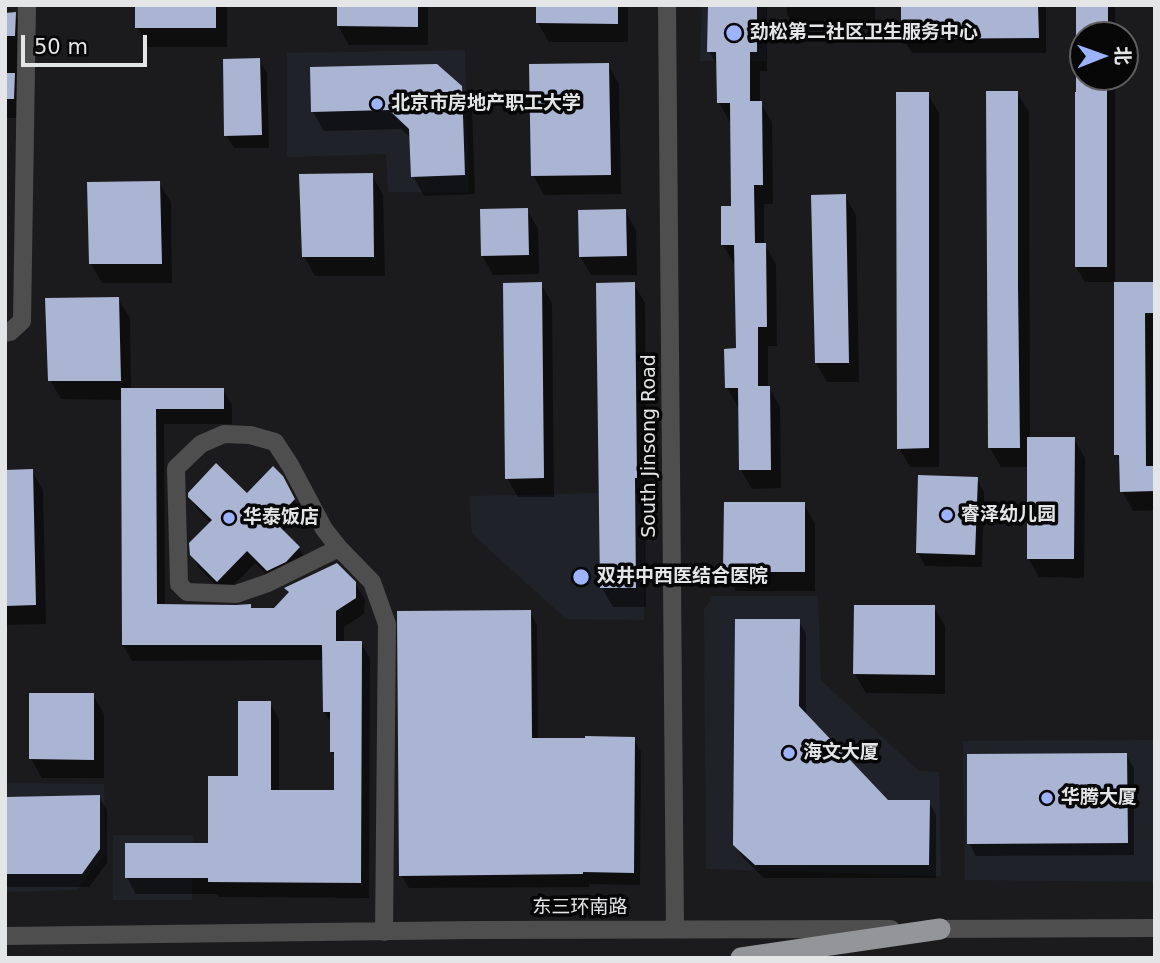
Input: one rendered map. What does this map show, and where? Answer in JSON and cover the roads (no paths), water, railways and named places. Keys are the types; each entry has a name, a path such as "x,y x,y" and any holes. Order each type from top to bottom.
{"highway":[{"path":"741,958 940,929"}],"street":[{"path":"5,332 10,332 22,321 27,5"},
{"name":"South Jinsong Road","path":"667,5 675,929"},
{"path":"339,548 268,583 236,594 187,592 179,584 176,468 201,444 224,434 250,435 275,442 324,529 372,582 387,624 384,932"},
{"name":"东三环南路","path":"5,936 675,929 1155,929"}],"place":[{"name":"劲松第二社区卫生服务中心","path":"734,33"},
{"name":"北京市房地产职工大学","path":"377,104"},
{"name":"睿泽幼儿园","path":"947,515"},
{"name":"华泰饭店","path":"229,518"},
{"name":"双井中西医结合医院","path":"581,577"},
{"name":"海文大厦","path":"789,753"},
{"name":"华腾大厦","path":"1047,798"}]}
